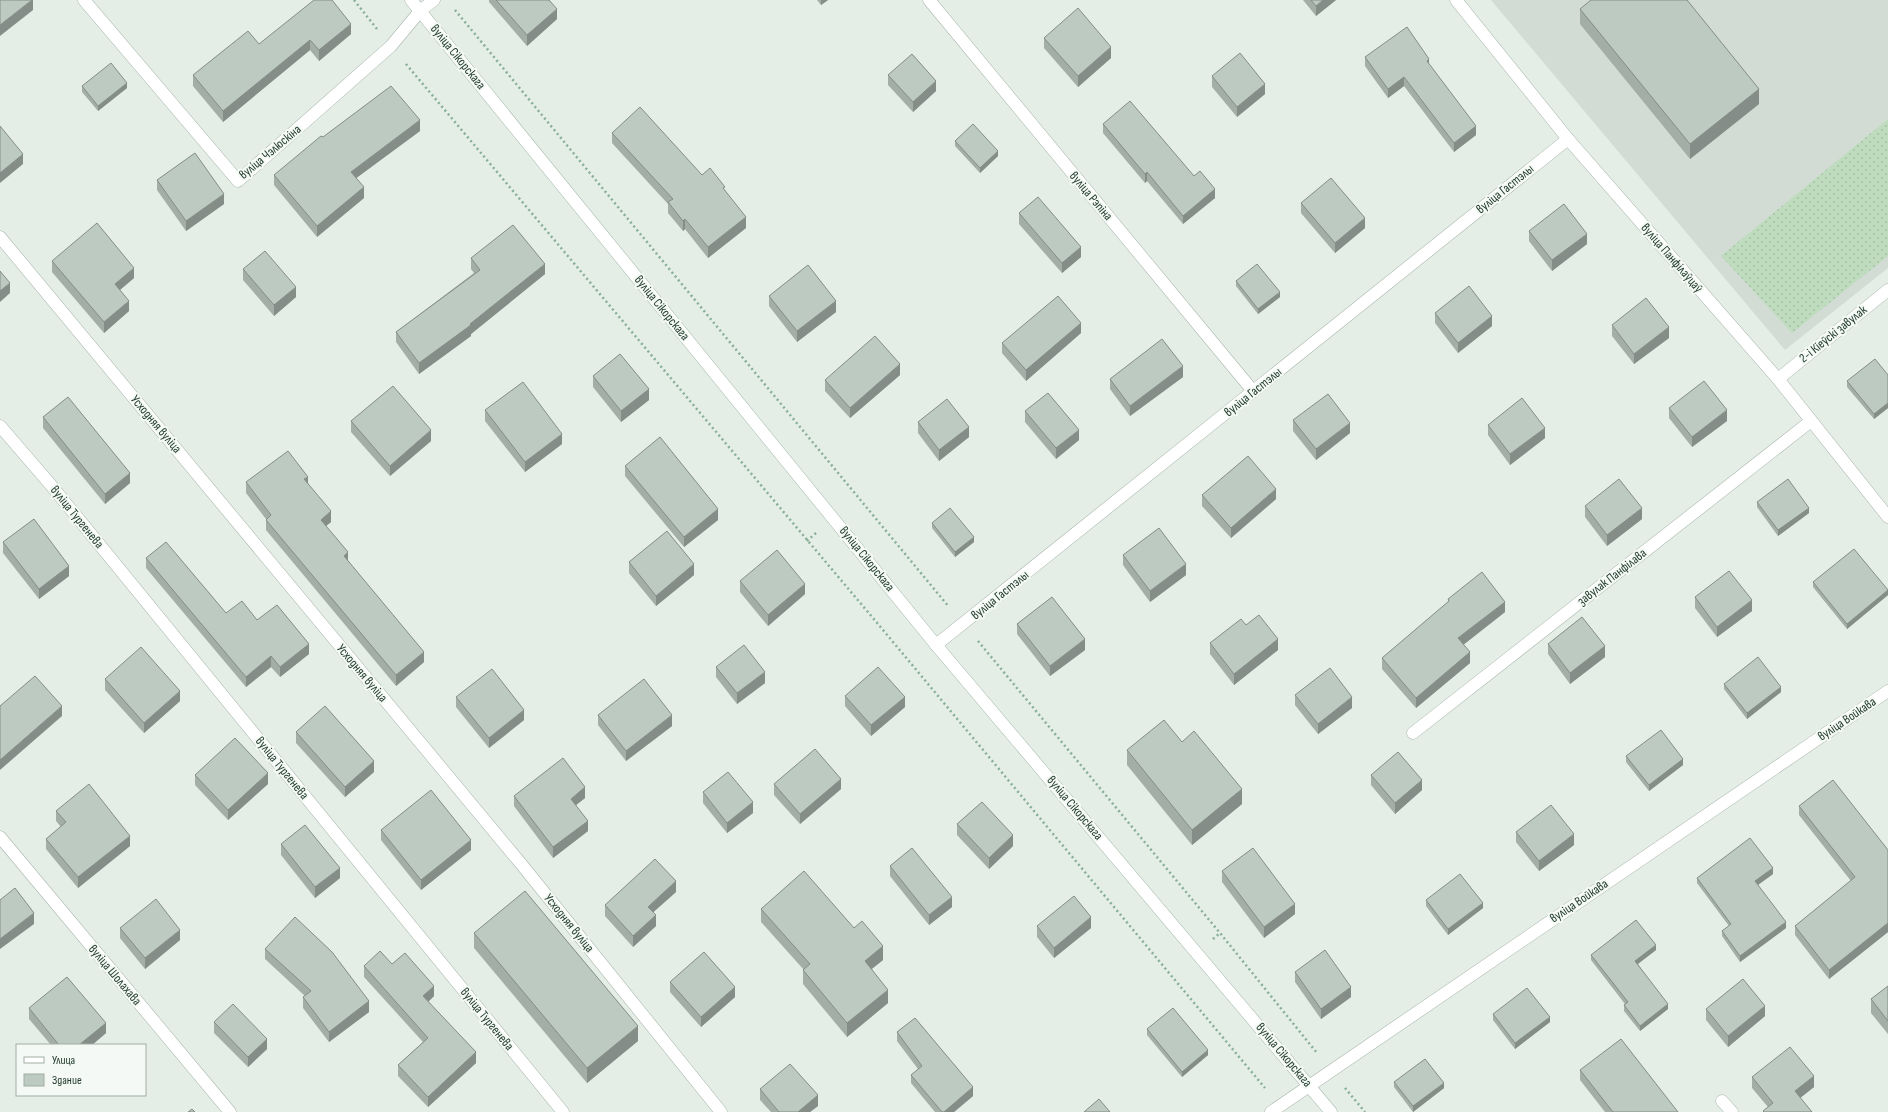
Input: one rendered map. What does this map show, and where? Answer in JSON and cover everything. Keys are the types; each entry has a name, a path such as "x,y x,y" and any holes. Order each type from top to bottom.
{"street":[{"name":"вуліца Чэлюскіна","path":"84,0 238,181 391,46 420,11 434,0"},
{"name":"вуліца Сікорскага","path":"411,0 936,645 1331,1112"},
{"name":"вуліца Рэпіна","path":"929,0 1253,391"},
{"name":"вуліца Панфілаўцаў","path":"1456,0 1568,139 1778,379 1888,517"},
{"name":"вуліца Гастэлы","path":"936,645 1568,139"},
{"name":"Усходняя вуліца","path":"0,238 522,865 721,1112"},
{"name":"2-і Кіеўскі завулак","path":"1778,379 1888,290"},
{"name":"завулак Панфілава","path":"1413,733 1811,421"},
{"name":"вуліца Тургенева","path":"0,426 65,502 563,1112"},
{"name":"вуліца Войкава","path":"1275,1109 1888,691"},
{"name":"вуліца Шолахава","path":"0,837 230,1112"},
{"path":"1722,1100 1732,1112"}],"path":[{"path":"354,0 391,46 878,624 1275,1109"},
{"path":"452,6 1220,933 1365,1112"}],"shaded area":[{"path":"1491,0 1888,0 1888,268 1785,350"}],"green space":[{"path":"1888,119 1888,256 1792,333 1721,256"}],"building":[{"path":"0,0 32,0 0,25"},
{"path":"314,0 332,0 351,24 319,50 310,40 223,111 193,75 248,31 259,44"},
{"path":"496,0 549,0 557,9 527,35"},
{"path":"1311,0 1323,0 1316,6"},
{"path":"1591,0 1687,0 1759,89 1690,144 1580,9"},
{"path":"1078,8 1111,47 1078,76 1044,38"},
{"path":"1407,27 1429,59 1427,61 1476,126 1454,143 1404,77 1388,89 1365,57"},
{"path":"1240,53 1265,84 1237,107 1212,76"},
{"path":"912,54 936,81 913,102 888,75"},
{"path":"111,63 127,83 98,106 82,86"},
{"path":"391,86 420,120 351,172 364,187 317,226 274,175 321,136 323,137"},
{"path":"1130,101 1194,176 1200,171 1215,189 1183,216 1147,172 1145,174 1103,124"},
{"path":"640,107 702,175 710,168 725,187 723,188 746,217 708,247 685,219 683,221 668,202 673,199 612,133"},
{"path":"973,124 998,151 980,168 955,141"},
{"path":"0,126 23,154 0,173"},
{"path":"195,153 224,194 186,221 157,180"},
{"path":"1331,178 1365,218 1335,243 1301,203"},
{"path":"1038,197 1081,247 1062,263 1019,213"},
{"path":"1564,204 1587,234 1552,260 1529,231"},
{"path":"97,223 134,268 115,284 129,301 104,322 52,261"},
{"path":"513,225 545,264 470,324 471,325 419,363 396,332 480,270 471,258"},
{"path":"265,251 296,287 274,305 243,269"},
{"path":"1257,264 1280,292 1258,309 1236,281"},
{"path":"808,265 836,301 797,331 769,296"},
{"path":"0,271 10,283 0,291"},
{"path":"1469,286 1492,316 1458,343 1435,313"},
{"path":"1058,296 1081,323 1026,370 1002,343"},
{"path":"1646,298 1669,327 1634,354 1612,325"},
{"path":"875,336 900,364 850,408 825,380"},
{"path":"1162,339 1183,366 1130,406 1110,379"},
{"path":"620,354 649,389 621,411 593,376"},
{"path":"1875,359 1888,375 1888,403 1874,414 1847,381"},
{"path":"1704,381 1727,410 1692,437 1669,408"},
{"path":"523,382 562,434 525,462 485,410"},
{"path":"393,386 431,430 390,466 351,421"},
{"path":"1048,393 1079,430 1056,448 1025,411"},
{"path":"1328,394 1350,423 1316,449 1293,420"},
{"path":"68,397 130,473 105,494 43,417"},
{"path":"1522,398 1545,428 1510,454 1488,425"},
{"path":"947,399 969,427 939,450 918,422"},
{"path":"660,437 718,509 684,537 625,466"},
{"path":"288,451 308,477 304,479 331,511 321,520 348,552 344,556 424,652 396,675 266,520 271,515 246,482"},
{"path":"1248,456 1276,489 1231,528 1202,495"},
{"path":"1619,479 1642,508 1607,535 1585,506"},
{"path":"1788,479 1809,508 1778,530 1757,502"},
{"path":"950,508 974,537 955,552 932,523"},
{"path":"34,519 69,566 39,589 3,542"},
{"path":"1159,528 1186,564 1150,591 1123,555"},
{"path":"667,531 694,564 656,596 629,562"},
{"path":"166,542 226,613 242,601 257,620 277,605 309,644 280,667 271,656 246,677 146,558"},
{"path":"1854,549 1888,590 1847,624 1813,582"},
{"path":"777,550 805,584 768,615 740,581"},
{"path":"1729,571 1752,600 1717,627 1695,597"},
{"path":"1482,572 1505,602 1458,638 1470,652 1416,698 1382,658 1449,601 1448,599"},
{"path":"1052,597 1085,639 1050,666 1017,624"},
{"path":"1259,615 1278,639 1234,674 1210,643 1241,619 1246,625"},
{"path":"1582,617 1605,646 1570,673 1548,644"},
{"path":"744,645 765,672 737,693 716,667"},
{"path":"141,647 180,691 144,723 105,679"},
{"path":"1758,657 1781,687 1747,713 1724,684"},
{"path":"878,667 905,697 871,725 845,696"},
{"path":"1330,668 1352,697 1318,724 1295,695"},
{"path":"492,669 524,710 489,738 456,697"},
{"path":"35,676 62,706 0,760 0,706"},
{"path":"644,679 672,715 626,751 598,715"},
{"path":"325,706 374,761 345,787 296,732"},
{"path":"1164,720 1182,742 1194,731 1242,789 1192,830 1127,750"},
{"path":"1661,730 1683,759 1649,785 1626,756"},
{"path":"235,738 268,773 228,810 195,775"},
{"path":"815,749 841,779 800,814 774,784"},
{"path":"1398,752 1422,780 1395,803 1371,775"},
{"path":"563,758 585,787 571,799 588,821 553,847 514,796"},
{"path":"728,772 753,802 727,823 703,792"},
{"path":"1833,780 1888,850 1888,923 1829,970 1795,926 1855,877 1799,806"},
{"path":"89,784 130,836 78,877 46,839 66,822 56,811"},
{"path":"431,790 471,840 421,880 381,830"},
{"path":"982,802 1013,835 989,858 957,824"},
{"path":"1551,805 1574,834 1539,861 1516,832"},
{"path":"305,825 340,868 315,887 281,844"},
{"path":"1750,838 1773,868 1755,881 1786,922 1740,956 1722,931 1731,924 1697,878"},
{"path":"912,848 952,897 929,915 890,866"},
{"path":"1253,848 1295,904 1264,927 1222,871"},
{"path":"655,859 676,881 648,907 656,915 633,936 605,905"},
{"path":"804,871 854,928 862,921 883,946 865,961 888,990 847,1023 803,970 810,964 761,909"},
{"path":"1460,874 1483,903 1448,929 1426,900"},
{"path":"15,888 34,913 0,939 0,900"},
{"path":"525,891 638,1026 587,1068 474,933"},
{"path":"1074,896 1091,917 1054,948 1037,926"},
{"path":"156,899 180,930 145,958 120,928"},
{"path":"295,917 332,952 369,1001 329,1032 303,997 311,991 265,949"},
{"path":"1636,920 1656,945 1635,961 1668,1004 1640,1026 1624,1005 1628,1002 1591,955"},
{"path":"1325,950 1351,987 1321,1009 1295,972"},
{"path":"380,951 392,964 405,953 434,986 423,996 476,1052 428,1097 398,1065 428,1038 364,966"},
{"path":"704,952 735,987 701,1017 670,982"},
{"path":"67,977 106,1023 80,1044 58,1044 29,1008"},
{"path":"1743,979 1765,1006 1728,1036 1706,1009"},
{"path":"1888,986 1888,1021 1871,999"},
{"path":"1527,988 1550,1017 1515,1043 1493,1014"},
{"path":"233,1004 267,1039 248,1057 214,1022"},
{"path":"1173,1008 1208,1050 1182,1072 1147,1029"},
{"path":"915,1018 973,1087 944,1112 942,1112 911,1075 922,1066 897,1032"},
{"path":"1621,1039 1678,1112 1613,1112 1580,1070"},
{"path":"1790,1047 1814,1076 1795,1091 1812,1112 1764,1112 1763,1111 1773,1103 1752,1077"},
{"path":"1425,1059 1444,1083 1413,1106 1394,1082"},
{"path":"790,1064 818,1095 798,1112 779,1112 760,1089"},
{"path":"1099,1099 1110,1112 1084,1112"},
{"path":"192,1109 195,1112 188,1112"}]}
